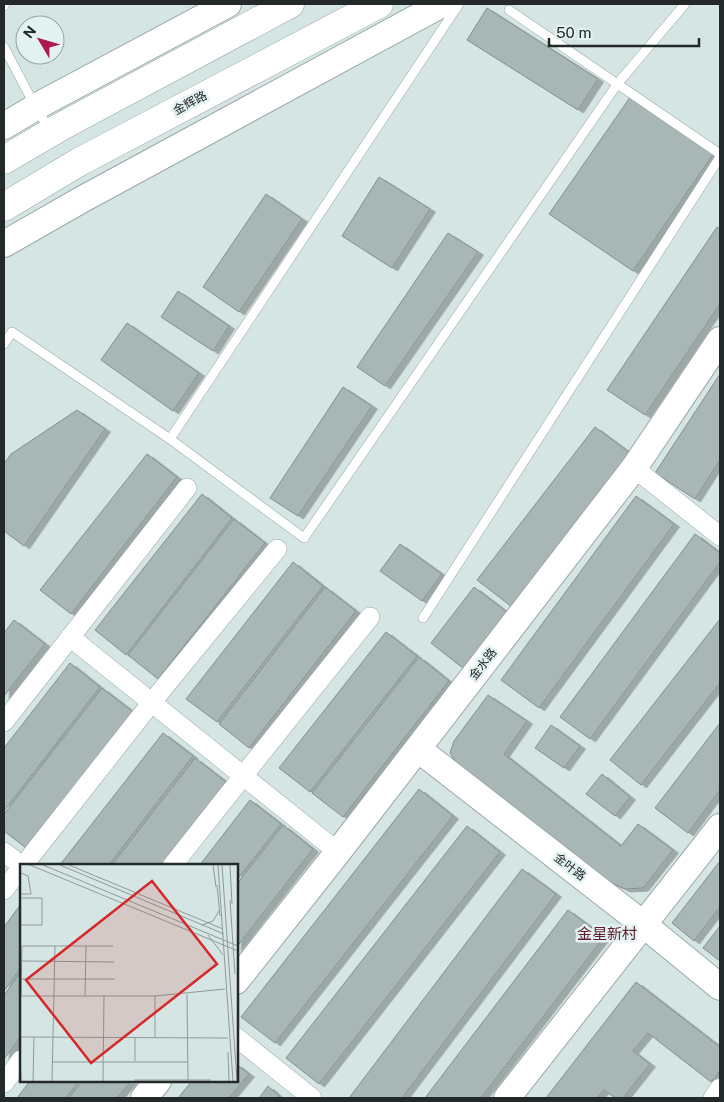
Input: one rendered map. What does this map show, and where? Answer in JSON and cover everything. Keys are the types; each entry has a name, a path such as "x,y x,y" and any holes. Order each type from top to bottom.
{"main road":[{"path":"4,160 51,132 290,4"},
{"name":"金辉路","path":"4,207 79,162 379,4"}],"street":[{"path":"4,126 228,4"},
{"path":"4,244 81,200 442,4"},
{"name":"金水路","path":"238,978 418,749 634,468 720,340"},
{"path":"634,468 720,536"},
{"path":"4,722 187,488"},
{"path":"24,864 277,549"},
{"path":"174,864 370,617"},
{"path":"70,637 338,852"},
{"name":"金叶路","path":"418,749 643,924 720,988"},
{"path":"507,1098 720,826"},
{"path":"4,852 20,864"},
{"path":"4,890 20,869"},
{"path":"238,1039 312,1098"},
{"path":"4,1083 20,1061"},
{"path":"144,1098 157,1082"},
{"path":"712,1098 720,1088"}],"lane":[{"path":"170,439 459,4"},
{"path":"4,344 12,332 170,439 304,538 618,83 685,4"},
{"path":"423,618 720,155 618,83 509,10"},
{"path":"4,47 36,108 51,132"}],"building":[{"path":"487,8 598,79 578,110 467,40"},
{"path":"631,96 714,153 633,271 549,214"},
{"path":"379,177 430,209 392,268 342,236"},
{"path":"266,194 302,219 239,312 203,287"},
{"path":"717,227 720,229 720,304 645,415 607,390"},
{"path":"448,233 478,252 385,386 357,367"},
{"path":"178,291 229,326 213,351 161,317"},
{"path":"127,323 199,373 173,411 101,360"},
{"path":"720,374 720,460 695,499 655,473"},
{"path":"343,387 372,406 298,516 270,498"},
{"path":"77,410 105,429 24,546 4,531 4,464 11,454"},
{"path":"595,427 630,453 512,607 477,580"},
{"path":"147,454 177,477 71,614 40,590"},
{"path":"202,494 232,518 126,655 95,630"},
{"path":"636,496 674,524 539,708 501,680"},
{"path":"234,519 265,543 158,679 128,655"},
{"path":"695,534 720,553 720,562 590,739 560,717"},
{"path":"400,544 442,574 422,601 380,571"},
{"path":"293,562 323,586 217,722 186,699"},
{"path":"325,587 356,611 249,748 219,724"},
{"path":"474,587 508,613 464,669 431,643"},
{"path":"720,619 720,683 641,785 610,760"},
{"path":"14,620 45,644 4,696 4,633"},
{"path":"386,632 417,656 310,792 279,768"},
{"path":"419,657 449,681 343,817 312,793"},
{"path":"70,663 100,687 4,811 4,748"},
{"path":"102,688 133,712 26,848 4,831 4,814"},
{"path":"488,695 527,721 504,754 621,846 638,824 673,850 643,888 625,889 610,882 456,762 450,753 454,741"},
{"path":"720,723 720,790 688,833 655,808"},
{"path":"551,725 580,746 564,768 535,748"},
{"path":"163,733 193,756 110,864 61,864"},
{"path":"195,758 226,782 162,864 113,864"},
{"path":"602,774 630,797 615,816 586,794"},
{"path":"419,789 453,816 275,1043 241,1017"},
{"path":"250,800 281,824 238,878 238,864 201,864"},
{"path":"283,825 313,849 238,945 238,882"},
{"path":"467,826 500,852 319,1084 286,1058"},
{"path":"720,861 720,907 694,941 672,923"},
{"path":"522,869 556,894 402,1098 349,1098"},
{"path":"20,905 20,969 4,991 4,927"},
{"path":"568,910 604,937 481,1098 425,1098"},
{"path":"720,926 720,961 703,948"},
{"path":"20,973 20,1037 4,1059 4,995"},
{"path":"636,982 720,1047 720,1071 711,1082 648,1033 633,1051 650,1064 623,1098 615,1098 604,1090 597,1098 546,1098"},
{"path":"238,1066 249,1074 229,1098 178,1098 191,1082 238,1082"},
{"path":"29,1082 78,1082 66,1098 17,1098"},
{"path":"81,1082 130,1082 117,1098 69,1098"},
{"path":"268,1086 281,1098 259,1098"}],"district":[{"name":"金星新村","path":"607,934"}]}
